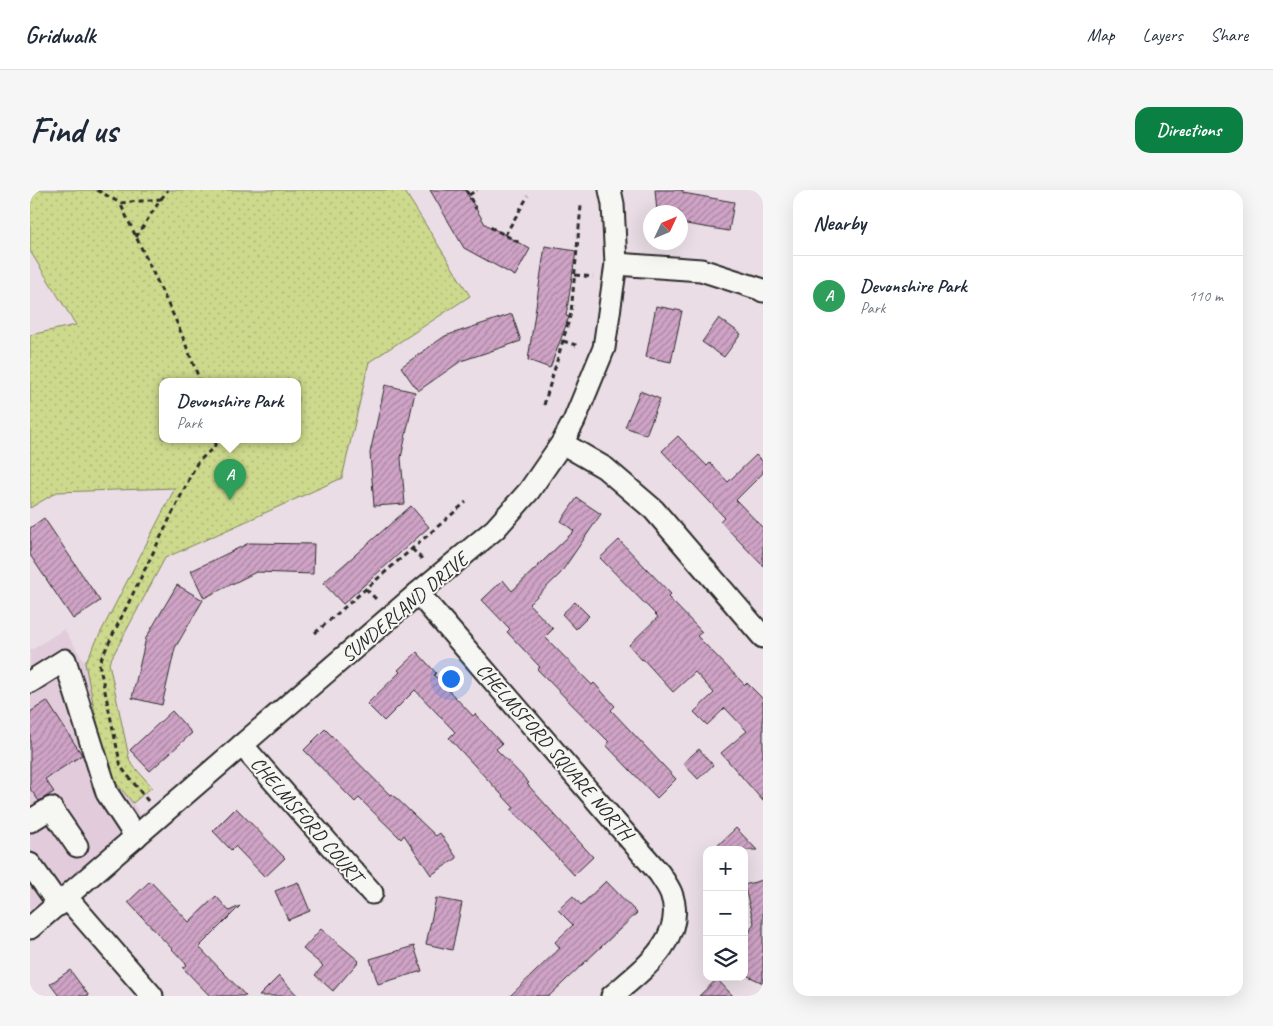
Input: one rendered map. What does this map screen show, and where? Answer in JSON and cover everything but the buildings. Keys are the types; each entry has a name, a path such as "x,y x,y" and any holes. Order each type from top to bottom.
{"street":[{"name":"SUNDERLAND DRIVE","path":"30,928 418,593 495,529 528,491 562,443 574,421 604,348 616,264 613,204 610,190"},
{"path":"616,264 701,270 763,291"},
{"path":"562,443 605,468 654,510 763,637"},
{"name":"CHELMSFORD SQUARE NORTH","path":"418,593 659,873 671,894 675,918 667,941 652,961 612,996"},
{"path":"30,682 65,660 108,793 136,837"},
{"name":"CHELMSFORD COURT","path":"242,745 372,893"},
{"path":"30,821 51,808 77,846"},
{"path":"30,864 152,996"}],"path":[{"path":"96,190 120,203 161,199"},
{"path":"136,237 168,190"},
{"path":"466,190 476,209"},
{"path":"469,195 477,190"},
{"path":"505,235 528,196"},
{"path":"120,203 178,324 199,378"},
{"path":"544,405 571,313 581,206"},
{"path":"490,227 520,243"},
{"path":"575,275 592,277"},
{"path":"563,341 579,346"},
{"path":"160,816 121,767 99,663 197,463 216,443"},
{"path":"316,632 466,502"},
{"path":"412,549 423,560"},
{"path":"366,590 377,600"}],"shaded area":[{"path":"64,629 85,663 107,772 133,803 150,829 30,932 30,651"}],"green space":[{"path":"30,190 404,190 470,296 369,362 342,478 165,558 109,663 130,762 152,787 133,803 107,772 85,663 175,488 57,492 30,508 30,335 76,325 30,251"}],"place":[{"name":"Devonshire Park","path":"230,500"}]}
